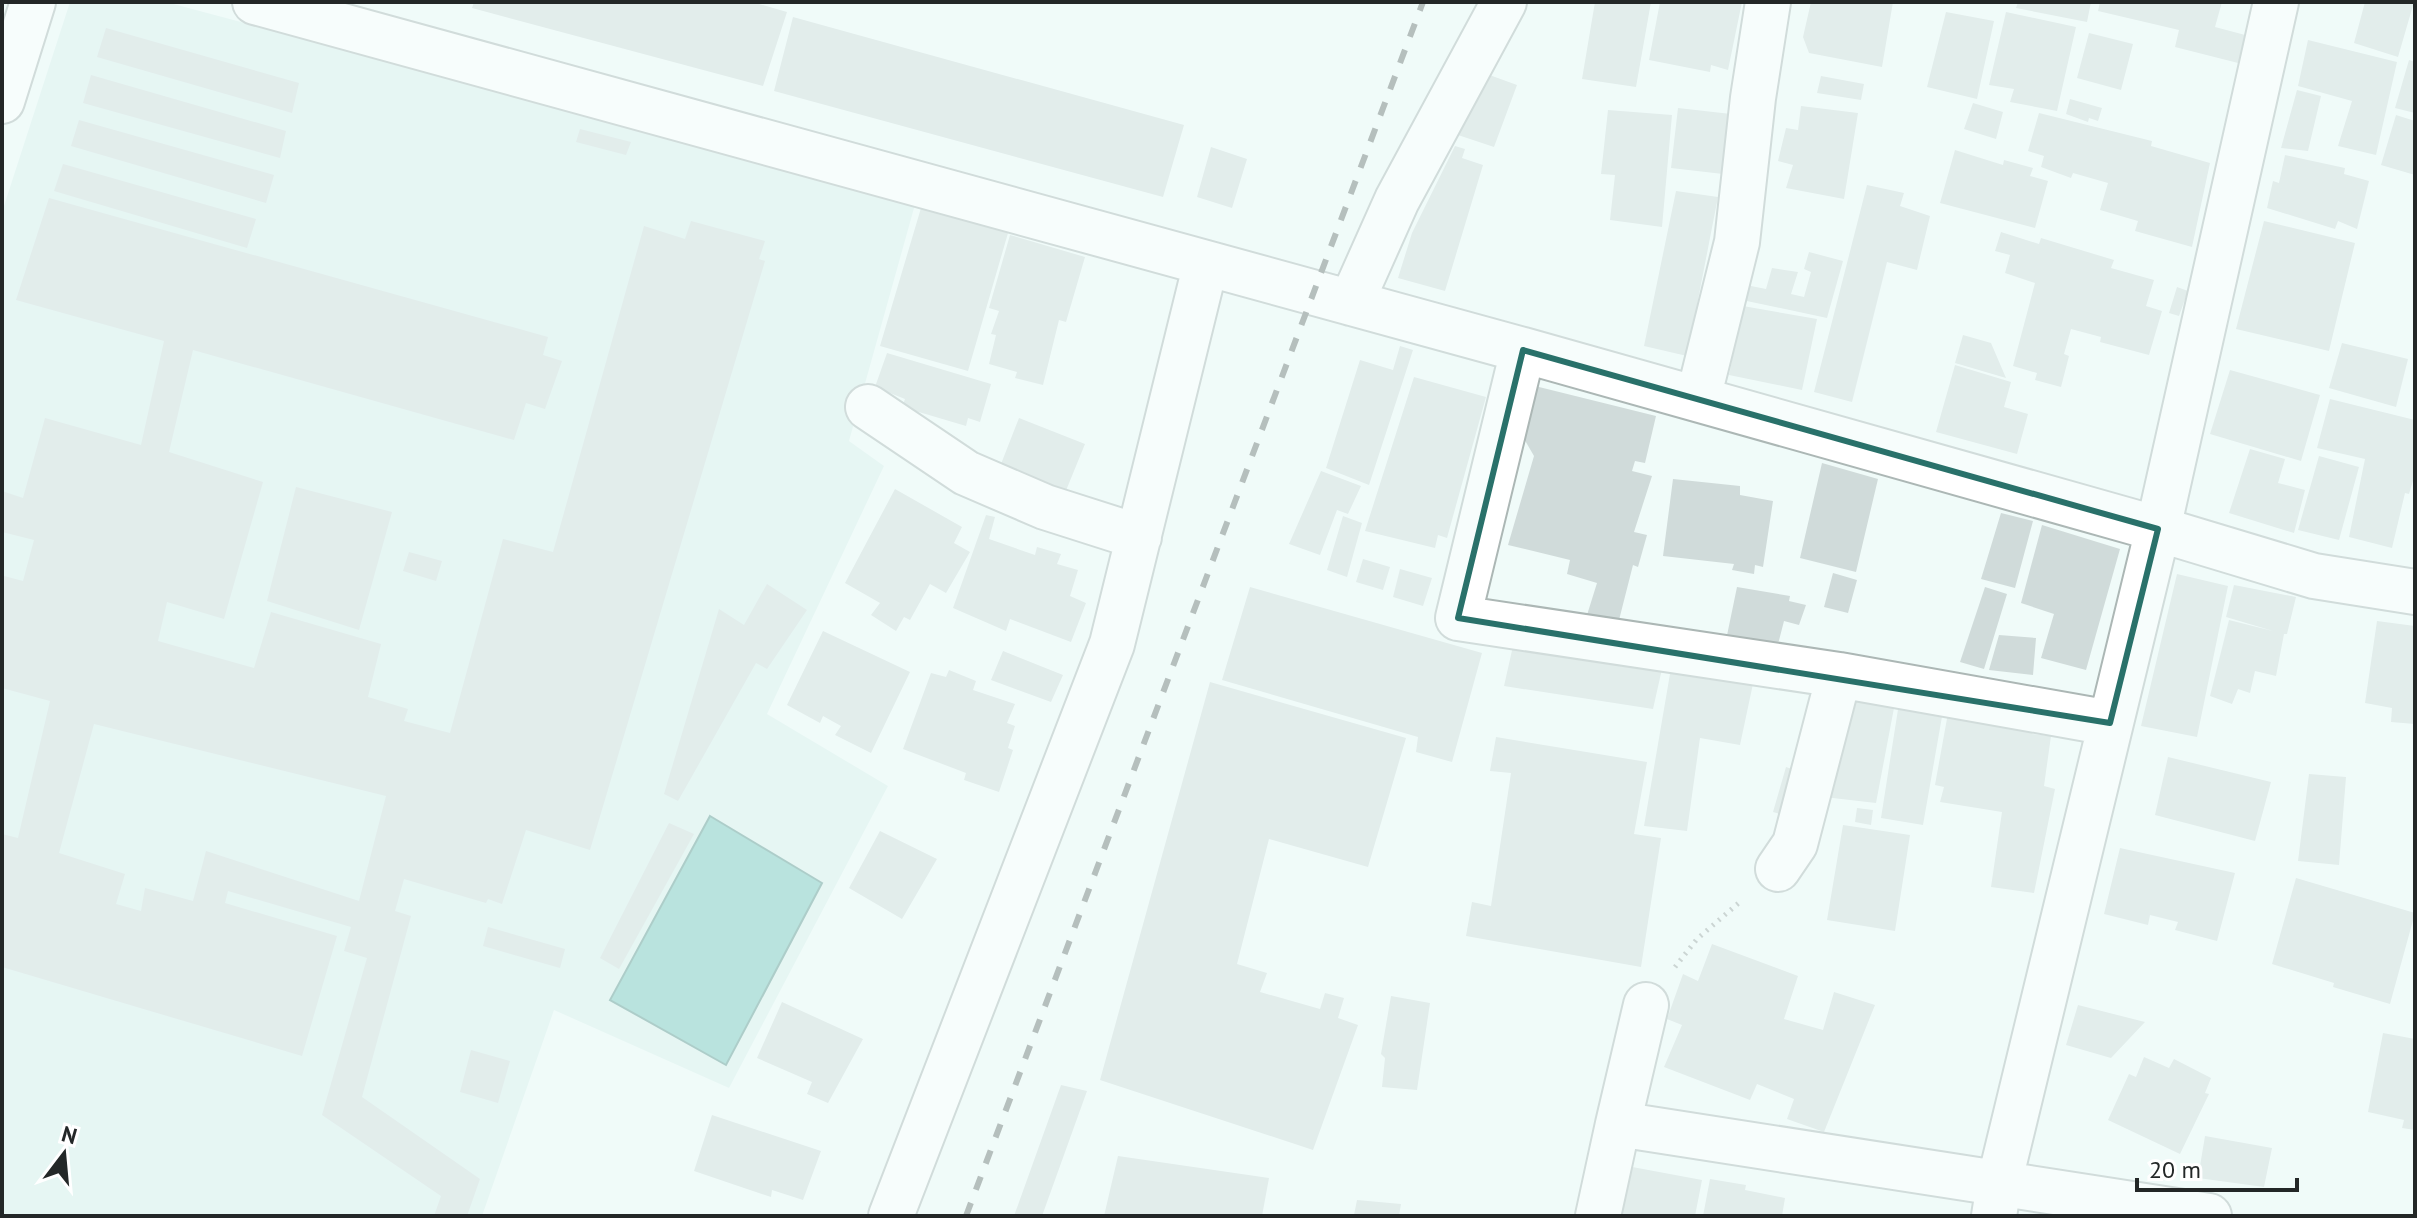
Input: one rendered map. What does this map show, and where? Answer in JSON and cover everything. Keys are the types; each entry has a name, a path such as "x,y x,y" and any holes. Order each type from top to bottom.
{"street":[{"path":"2,101 33,2"},
{"path":"255,2 1523,350 2314,576 2415,590"},
{"path":"1351,303 1397,200 1504,2"},
{"path":"1698,399 1737,242 1753,98 1768,2"},
{"path":"1997,1200 2158,529 2276,2"},
{"path":"891,1216 1112,644 1206,263"},
{"path":"1523,350 1458,618 1839,675 2110,723"},
{"path":"868,407 966,473 1045,507 1139,537"},
{"path":"1778,869 1795,844 1839,675"},
{"path":"1598,1216 1646,1005"},
{"path":"1618,1124 1997,1200 2209,1216"}],"path":[{"path":"1646,1005 1697,939 1778,869"}],"highlighted area":[{"path":"1523,350 2158,529 2110,723 1458,618"}],"shaded area":[{"path":"70,2 166,2 916,201 849,441 884,466 767,714 888,786 729,1088 554,1010 482,1216 2,1216 2,212"}],"water":[{"path":"710,816 822,883 726,1065 610,1000"}],"building":[{"path":"474,2 752,2 787,12 763,86 472,8"},
{"path":"1595,2 1651,2 1636,87 1582,79"},
{"path":"1660,2 1742,2 1728,70 1711,65 1710,72 1649,60"},
{"path":"1811,2 1893,2 1882,67 1809,53 1803,37"},
{"path":"2018,2 2091,2 2087,22 2016,8"},
{"path":"2100,2 2222,2 2215,27 2249,36 2242,64 2175,47 2179,30 2098,11"},
{"path":"2365,2 2414,2 2398,57 2354,43"},
{"path":"1946,12 1994,21 1977,99 1927,87"},
{"path":"2006,12 2076,27 2057,111 2010,102 2014,89 1989,85"},
{"path":"793,17 1184,125 1163,197 774,91"},
{"path":"106,28 299,83 292,113 97,57"},
{"path":"2089,33 2133,44 2121,90 2077,78"},
{"path":"2308,40 2397,62 2376,155 2338,146 2352,101 2298,86"},
{"path":"2409,60 2415,62 2415,113 2395,108"},
{"path":"1484,73 1517,85 1494,147 1458,135"},
{"path":"91,75 286,131 280,158 83,103"},
{"path":"1821,76 1864,84 1861,100 1817,93"},
{"path":"2297,90 2321,96 2308,151 2281,148"},
{"path":"2070,99 2102,108 2098,121 2089,118 2088,122 2066,114"},
{"path":"1973,103 2003,112 1996,139 1964,129"},
{"path":"1801,106 1858,113 1844,199 1786,188 1793,165 1778,161 1786,128 1798,130"},
{"path":"1678,108 1731,114 1723,174 1671,168"},
{"path":"1608,110 1672,115 1662,227 1610,220 1615,175 1601,174"},
{"path":"2039,113 2152,141 2151,146 2210,163 2192,247 2135,231 2138,221 2100,210 2108,183 2073,173 2071,178 2041,167 2044,156 2028,151"},
{"path":"2396,115 2415,121 2415,175 2381,165"},
{"path":"79,120 274,175 266,203 71,146"},
{"path":"580,129 631,142 626,155 576,142"},
{"path":"1455,146 1465,149 1462,158 1483,165 1445,291 1398,278 1412,233"},
{"path":"1211,147 1247,159 1232,208 1197,197"},
{"path":"1955,150 2003,165 2004,160 2033,168 2030,176 2048,181 2035,228 1940,203"},
{"path":"2285,155 2345,168 2344,174 2369,181 2357,229 2338,221 2335,229 2267,208 2273,181 2279,183"},
{"path":"63,164 256,219 247,248 54,191"},
{"path":"1867,185 1904,193 1900,206 1930,216 1917,270 1887,262 1852,402 1814,392"},
{"path":"1676,191 1718,197 1687,356 1644,346"},
{"path":"49,198 548,337 543,355 562,361 545,409 526,403 514,440 193,350 169,452 263,482 224,619 167,602 158,641 254,668 271,612 381,644 368,697 408,709 404,721 450,733 503,539 553,552 644,226 685,239 691,221 765,241 759,259 765,261 590,850 526,830 502,904 488,899 486,903 404,879 395,911 411,916 362,1097 480,1179 467,1216 434,1216 441,1196 322,1115 367,958 344,951 351,927 228,891 225,903 337,936 302,1056 2,967 2,834 18,838 50,701 2,688 2,582 4,576 23,581 34,540 2,532 2,491 23,498 45,418 141,445 164,341 16,300","holes":["94,724 386,796 359,901 206,851 193,901 145,888 141,911 116,904 125,874 59,853"]},
{"path":"921,208 1008,233 968,371 880,346"},
{"path":"2264,221 2355,243 2329,351 2236,329"},
{"path":"2001,232 2039,244 2041,238 2114,260 2111,268 2154,280 2146,306 2162,311 2149,355 2100,342 2101,337 2071,329 2064,354 2069,356 2061,387 2035,380 2037,373 2013,366 2035,283 2005,273 2010,255 1995,251"},
{"path":"1010,235 1085,257 1066,322 1059,320 1043,385 1015,378 1017,372 989,364 996,335 991,334 999,311 989,308"},
{"path":"1809,252 1843,261 1827,318 1742,300 1746,285 1766,289 1772,268 1798,272 1791,294 1804,297 1811,272 1804,269"},
{"path":"2177,287 2188,291 2179,316 2169,313"},
{"path":"1743,306 1817,319 1802,390 1729,375"},
{"path":"1963,335 1991,343 2006,378 1955,363"},
{"path":"2342,343 2408,359 2396,407 2329,388"},
{"path":"1400,346 1413,350 1369,485 1326,468 1360,360 1393,370"},
{"path":"887,353 991,384 980,422 968,418 966,426 902,407 905,399 875,387"},
{"path":"1955,365 2011,382 2004,407 2028,414 2017,454 1936,432"},
{"path":"2230,370 2320,395 2301,461 2210,434"},
{"path":"1414,377 1486,397 1447,538 1438,535 1435,548 1365,531"},
{"path":"1535,386 1656,416 1645,463 1635,461 1632,471 1652,476 1634,532 1647,535 1638,567 1633,565 1618,624 1587,615 1597,583 1567,574 1570,560 1508,545 1534,456 1520,432"},
{"path":"2330,399 2415,420 2415,474 2409,494 2405,493 2392,548 2349,537 2365,459 2317,448"},
{"path":"1019,418 1085,444 1065,493 1001,464"},
{"path":"2250,449 2285,459 2278,483 2305,490 2294,533 2229,513"},
{"path":"2319,456 2359,467 2339,540 2298,530"},
{"path":"1822,463 1878,479 1856,572 1800,558"},
{"path":"1321,471 1361,486 1348,514 1337,510 1320,555 1289,544"},
{"path":"1673,479 1740,486 1740,495 1773,501 1763,567 1755,565 1754,574 1732,570 1734,564 1663,556"},
{"path":"296,487 392,512 359,630 267,601"},
{"path":"895,489 962,527 954,543 970,552 946,593 930,584 910,620 904,617 896,631 871,615 880,603 845,583"},
{"path":"2001,513 2033,521 2015,588 1981,579"},
{"path":"986,515 995,517 989,539 1035,555 1037,547 1061,554 1057,564 1078,570 1070,596 1086,603 1071,642 1010,619 1006,631 953,608"},
{"path":"1343,516 1362,523 1347,577 1327,570"},
{"path":"2042,525 2120,549 2086,670 2041,658 2054,614 2021,603"},
{"path":"409,552 442,561 436,581 403,571"},
{"path":"1363,559 1390,567 1383,590 1356,582"},
{"path":"1400,569 1432,578 1423,606 1393,597"},
{"path":"1833,573 1857,580 1848,613 1824,607"},
{"path":"2177,574 2228,586 2197,737 2141,726"},
{"path":"767,584 807,610 767,669 756,663 678,801 664,794 719,609 744,625"},
{"path":"2234,585 2296,597 2287,634 2284,634 2276,676 2255,671 2250,693 2238,689 2232,704 2210,696 2229,620 2273,631 2226,617"},
{"path":"1250,587 1482,653 1452,762 1416,752 1418,737 1222,680"},
{"path":"1737,587 1790,596 1789,601 1806,605 1799,625 1784,621 1776,652 1725,645"},
{"path":"1985,587 2007,594 1984,669 1960,662"},
{"path":"2377,621 2415,626 2415,724 2391,722 2392,708 2365,703"},
{"path":"823,631 910,672 871,753 835,735 841,726 823,716 820,723 787,705"},
{"path":"1999,635 2036,638 2033,675 1989,670"},
{"path":"1513,646 1662,669 1653,709 1504,686"},
{"path":"1003,651 1063,675 1051,702 991,680"},
{"path":"1671,668 1754,679 1740,745 1700,738 1687,831 1644,826"},
{"path":"949,670 976,681 973,690 1015,704 1007,723 1015,726 1008,748 1013,750 999,792 964,780 966,773 903,749 931,673 946,677"},
{"path":"1210,682 1406,738 1368,867 1269,839 1237,964 1267,973 1260,992 1320,1009 1325,993 1344,998 1338,1018 1358,1025 1313,1150 1100,1080"},
{"path":"1846,696 1894,708 1876,803 1824,797"},
{"path":"1899,703 1943,711 1923,825 1881,818"},
{"path":"1948,713 2033,725 2032,734 2051,736 2044,786 2055,789 2034,893 1991,887 2002,812 1940,802 1944,787 1935,785"},
{"path":"1496,737 1647,762 1634,834 1661,838 1641,967 1466,936 1472,902 1491,906 1511,773 1490,771"},
{"path":"2168,757 2271,782 2255,841 2155,815"},
{"path":"1786,767 1804,773 1791,817 1773,812"},
{"path":"2309,774 2346,777 2339,865 2298,861"},
{"path":"1857,808 1873,810 1871,825 1855,822"},
{"path":"669,823 694,834 619,969 600,958"},
{"path":"1843,825 1910,835 1895,931 1827,920"},
{"path":"880,831 937,859 902,919 849,888"},
{"path":"2120,848 2235,873 2217,941 2175,930 2178,922 2150,915 2148,925 2104,914"},
{"path":"2296,878 2415,913 2390,1004 2272,964"},
{"path":"488,927 565,949 560,968 483,946"},
{"path":"1712,944 1798,976 1784,1019 1823,1030 1834,992 1875,1005 1824,1132 1787,1119 1794,1099 1757,1084 1750,1100 1664,1067 1682,1025 1667,1019 1683,974 1698,981"},
{"path":"1391,996 1430,1003 1417,1090 1382,1087 1385,1058 1381,1054"},
{"path":"782,1002 863,1039 828,1103 807,1094 812,1082 757,1058"},
{"path":"2078,1005 2145,1022 2111,1058 2066,1045"},
{"path":"2383,1033 2415,1039 2415,1130 2402,1128 2404,1120 2368,1112"},
{"path":"471,1050 510,1061 498,1103 460,1092"},
{"path":"2144,1057 2169,1068 2174,1059 2211,1078 2205,1093 2209,1094 2180,1154 2108,1120 2129,1074 2136,1077"},
{"path":"1061,1085 1087,1091 1042,1216 1014,1216"},
{"path":"712,1115 821,1151 803,1200 772,1190 771,1197 694,1171"},
{"path":"2205,1136 2272,1148 2264,1187 2198,1178"},
{"path":"1118,1156 1269,1178 1262,1216 1104,1216"},
{"path":"1627,1166 1702,1180 1695,1216 1618,1216"},
{"path":"1710,1179 1746,1185 1745,1190 1785,1198 1782,1216 1703,1216"},
{"path":"1357,1200 1401,1204 1399,1216 1354,1215"}],"railway":[{"path":"966,1216 1423,2"}]}
